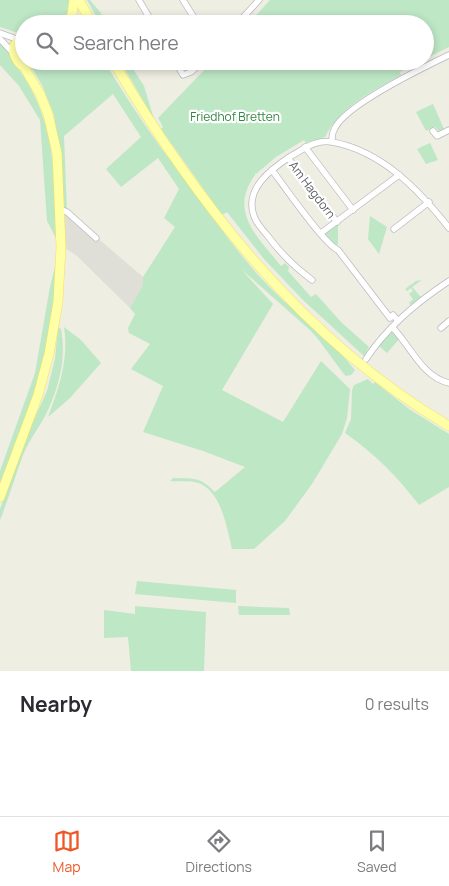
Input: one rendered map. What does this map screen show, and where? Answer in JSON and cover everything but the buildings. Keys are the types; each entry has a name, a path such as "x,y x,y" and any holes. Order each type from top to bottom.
{"main road":[{"path":"72,15 74,0"},
{"path":"80,0 87,15"},
{"path":"14,54 15,45"},
{"path":"119,70 159,136 223,223 299,309 374,374 449,426"},
{"path":"0,497 38,395 49,354 58,302 61,247 58,153 40,94 27,72"}],"street":[{"path":"139,0 148,15"},
{"path":"183,0 192,15"},
{"path":"245,15 259,0"},
{"path":"0,33 15,38"},
{"path":"0,39 14,54"},
{"path":"434,63 449,55"},
{"path":"180,70 183,75 193,70"},
{"path":"420,70 369,98 350,112 337,125 332,141 367,154 399,175 429,202 449,228"},
{"path":"433,131 437,136 449,130"},
{"name":"Am Hagdorn","path":"312,280 284,257 254,216 252,203 255,189 272,170 315,142 332,141"},
{"name":"Am Hagdorn","path":"305,147 353,210"},
{"name":"Am Hagdorn","path":"288,158 337,222"},
{"name":"Am Hagdorn","path":"272,170 321,233 399,175"},
{"path":"394,229 429,202"},
{"path":"60,208 96,238"},
{"path":"321,233 332,247 338,250 390,318 393,315 398,321"},
{"path":"366,359 376,344 411,308 449,281"},
{"path":"441,328 449,321"},
{"path":"392,326 427,370 449,384"}],"shaded area":[{"path":"67,212 143,277 143,285 130,308 76,255 64,248 63,215"}],"green space":[{"path":"0,0 69,0 70,9 68,15 15,15 15,32 0,27"},
{"path":"87,0 90,0 102,15 95,15"},
{"path":"270,0 449,0 449,47 434,54 434,15 256,15"},
{"path":"0,43 15,63 15,70 20,70 31,88 47,129 55,192 56,238 47,221 40,120 19,86 0,65"},
{"path":"33,70 110,70 158,144 240,254 260,277 333,346 355,370 351,375 346,376 311,331 241,269 273,304 222,390 283,422 321,361 350,389 347,418 342,434 312,484 285,521 254,549 232,549 226,522 219,504 208,489 194,482 170,481 173,478 196,479 205,483 215,492 245,467 203,451 143,432 163,386 131,369 150,344 129,333 128,328 135,314 130,308 143,285 143,277 175,227 164,218 179,189 158,158 121,187 106,169 141,137 113,94 64,136 67,212 63,210 60,154 54,115 42,85"},
{"path":"125,70 134,70 144,86 154,119"},
{"name":"Friedhof Bretten","path":"204,70 404,70 400,72 401,75 358,100 340,116 325,137 306,143 304,140 276,157 255,173 247,188 244,201 249,223 263,245 281,266 285,263 289,267 288,271 311,297 316,294 341,322 369,347 364,356 303,300 264,259 227,212 222,215 161,129 163,127 158,118"},
{"path":"433,104 444,129 439,131 435,127 426,131 416,112"},
{"path":"430,143 438,160 426,164 417,149"},
{"path":"370,216 387,227 379,254 368,239"},
{"path":"335,225 338,225 338,244 336,246 325,235"},
{"path":"56,263 53,316 39,381 0,486 0,471 35,373"},
{"path":"422,280 412,287 421,297 411,305 409,303 413,299 409,294 413,291 411,288 407,291 405,289 416,281"},
{"path":"58,327 61,329 63,352 57,386 44,418 23,455 0,520 0,509 32,424 47,391 55,359"},
{"path":"64,327 81,340 101,363 70,398 48,417 64,362"},
{"path":"392,332 400,338 387,353 378,345"},
{"path":"368,379 373,384 375,382 409,409 449,434 449,487 419,505 385,466 345,433 351,419 352,390 354,385"},
{"path":"137,581 236,590 236,603 135,594"},
{"path":"135,606 206,612 204,671 131,671 128,637 104,638 104,610 135,614"},
{"path":"238,606 289,608 290,615 239,615"}]}
